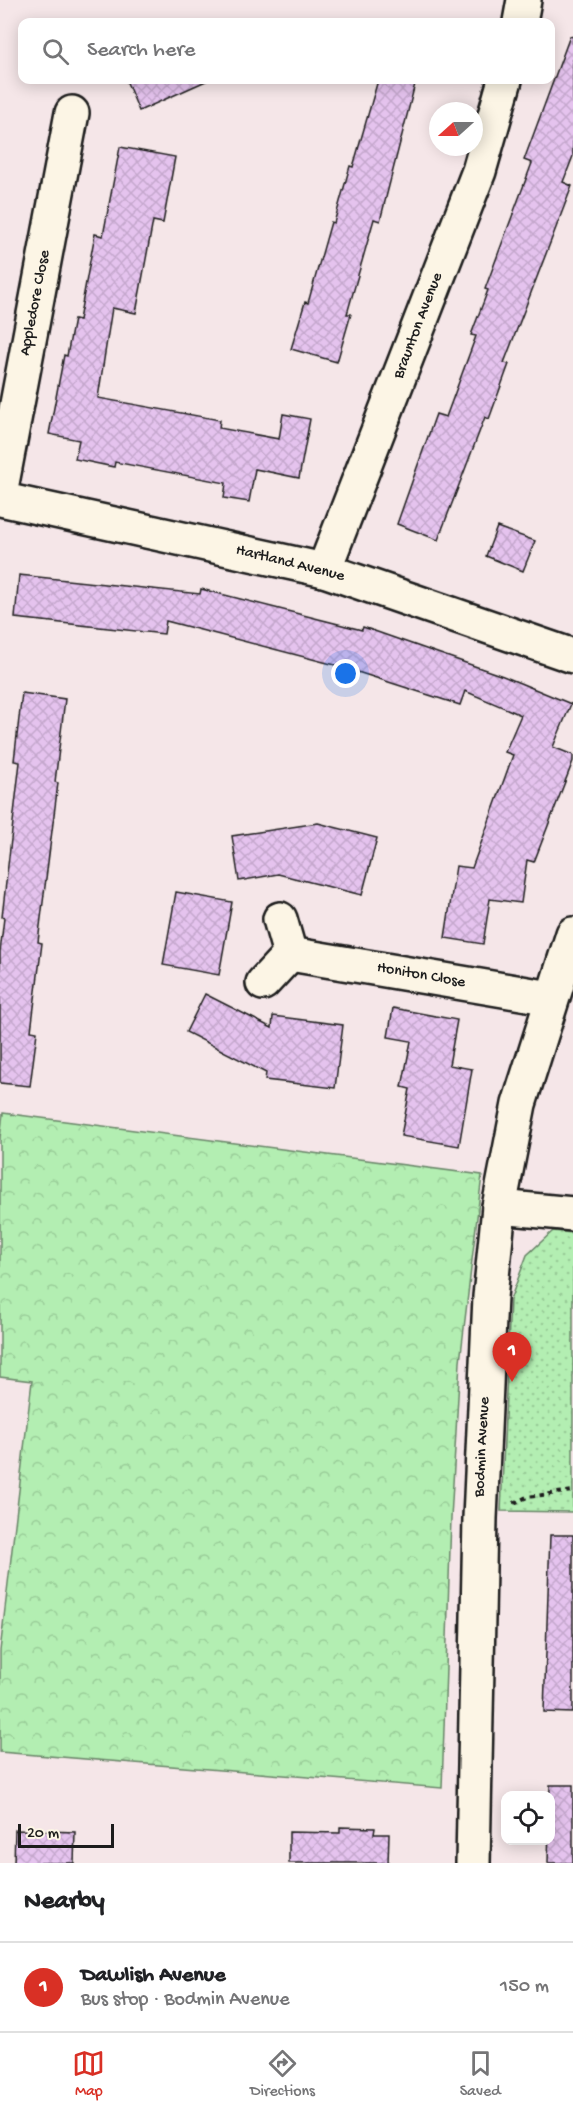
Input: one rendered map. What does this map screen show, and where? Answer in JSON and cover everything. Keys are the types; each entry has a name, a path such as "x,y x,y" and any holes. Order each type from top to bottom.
{"street":[{"path":"521,18 524,0"},
{"name":"Braunton Avenue","path":"324,570 479,171 504,84"},
{"name":"Appledore Close","path":"0,494 72,113"},
{"name":"Hartland Avenue","path":"0,500 324,570 573,656"},
{"path":"263,983 290,954 280,919"},
{"name":"Bodmin Avenue","path":"473,1863 480,1518 490,1297 499,1207 519,1104 573,934"},
{"name":"Honiton Close","path":"290,954 551,998"},
{"path":"499,1207 573,1214"}],"path":[{"path":"480,1518 527,1497 573,1491"}],"green space":[{"path":"3,1113 482,1175 460,1362 451,1518 442,1788 0,1752 0,1651 32,1381 0,1377 0,1138"},
{"path":"553,1231 573,1233 573,1512 501,1511 510,1300 527,1255"}],"building":[{"path":"570,36 573,37 573,156 563,182 572,186 504,363 509,364 489,419 485,417 438,540 397,524 436,414 446,417 476,336 471,335 488,290 485,289 532,163 524,160 552,84 555,84 555,76"},
{"path":"128,84 199,84 139,111"},
{"path":"377,84 415,84 380,221 374,219 347,314 351,314 337,362 291,349 305,302 308,303 331,222 334,223 350,166 353,167"},
{"path":"120,147 175,157 163,223 153,221 136,313 112,308 98,398 220,420 219,428 279,439 283,414 310,419 299,478 255,469 249,502 224,498 226,483 115,462 114,467 75,459 79,440 49,434 64,355 67,356 74,319 79,320 95,234 103,236"},
{"path":"497,527 535,541 523,571 486,556"},
{"path":"19,575 200,594 201,589 362,630 363,627 503,676 571,704 553,747 573,755 573,761 534,862 527,860 521,903 490,899 483,944 445,938 456,866 472,868 513,755 505,752 521,715 465,691 460,705 339,666 166,621 164,634 15,618"},
{"path":"22,693 65,699 55,782 58,783 38,942 42,943 31,1031 37,1032 30,1086 0,1083 0,952 20,762 14,761"},
{"path":"318,823 377,838 362,895 278,874 239,881 232,836"},
{"path":"176,892 232,902 219,975 163,965"},
{"path":"205,994 272,1028 273,1016 343,1025 335,1088 265,1080 266,1073 186,1032"},
{"path":"393,1008 457,1020 449,1065 472,1069 459,1146 401,1136 410,1089 402,1087 411,1041 388,1037"},
{"path":"550,1535 573,1535 573,1713 544,1712"},
{"path":"550,1785 573,1785 573,1863 548,1863 548,1845 555,1845 555,1791 550,1791"},
{"path":"340,1827 375,1828 374,1834 389,1834 388,1863 289,1863 289,1832 340,1833"},
{"path":"15,1830 75,1832 74,1863 14,1863"}],"place":[{"name":"Dawlish Avenue","path":"512,1382"}]}
